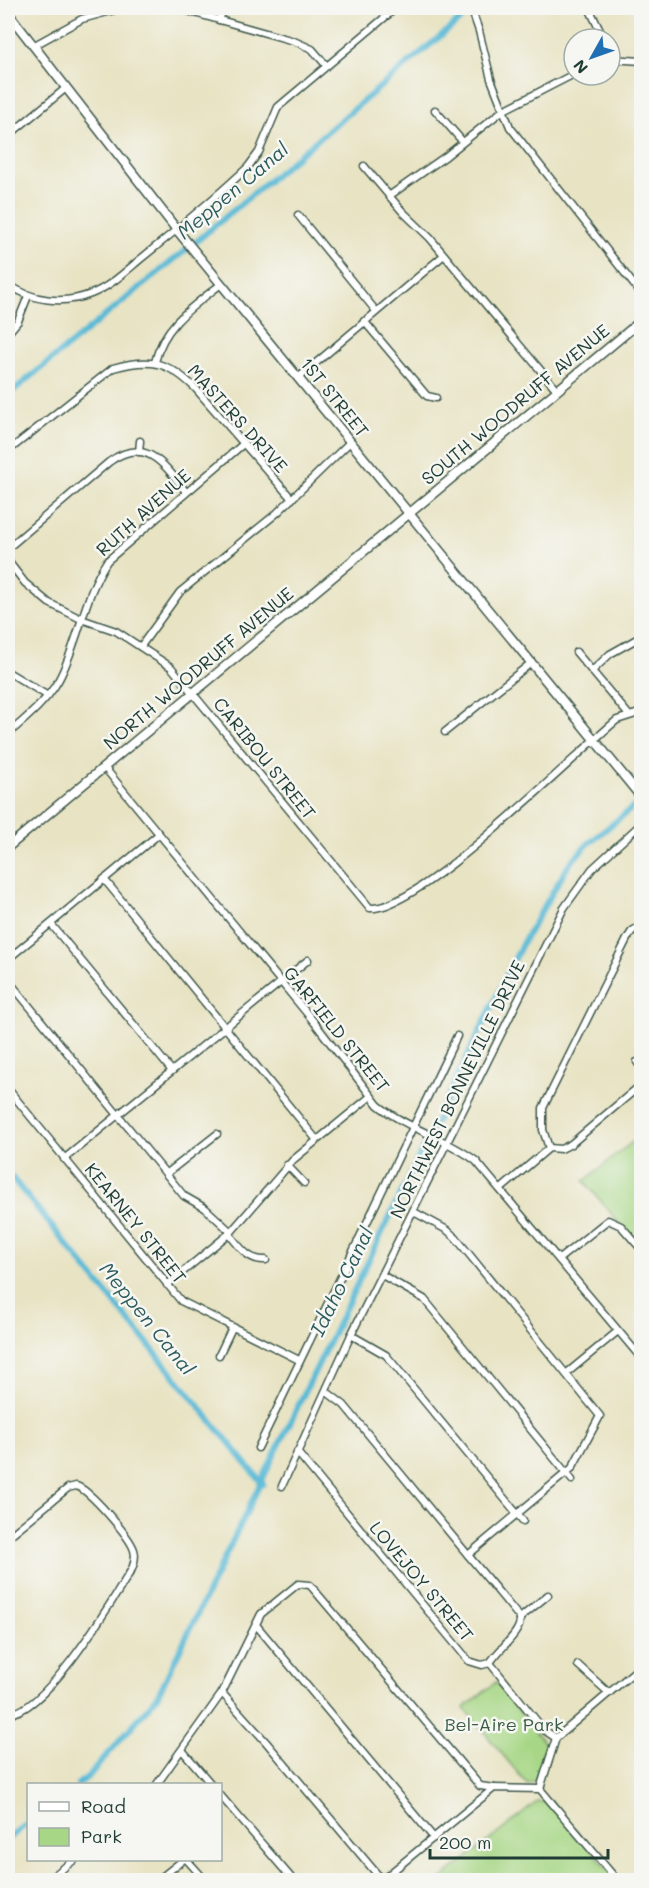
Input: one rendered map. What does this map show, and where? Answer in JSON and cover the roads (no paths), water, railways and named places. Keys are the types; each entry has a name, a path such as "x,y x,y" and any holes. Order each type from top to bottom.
{"main road":[{"name":"1ST STREET","path":"8,13 177,230 639,795"},
{"name":"SOUTH WOODRUFF AVENUE","path":"409,513 642,320"},
{"name":"NORTH WOODRUFF AVENUE","path":"8,847 409,513"}],"street":[{"path":"33,46 97,11 122,8"},
{"path":"177,8 307,46 326,65"},
{"path":"219,20 224,8"},
{"path":"8,284 28,296 48,300 69,299 92,294 120,276 177,230 248,167 259,152 278,107 396,8"},
{"path":"589,8 598,27"},
{"path":"382,9 387,15"},
{"path":"472,11 502,111 518,141 642,295"},
{"path":"622,60 642,62"},
{"path":"389,196 502,111 562,80"},
{"path":"8,136 66,88"},
{"path":"435,110 463,142"},
{"path":"364,166 444,255 557,390"},
{"path":"298,215 376,311"},
{"path":"298,378 444,255"},
{"path":"8,451 113,368 131,363 156,362 159,348 171,326 221,284"},
{"path":"8,333 18,321 28,296"},
{"path":"364,321 427,396 436,398"},
{"name":"MASTERS DRIVE","path":"156,362 184,377 292,499"},
{"path":"139,452 140,441"},
{"path":"141,646 180,592 292,499 325,464 350,442"},
{"name":"RUTH AVENUE","path":"8,734 48,696 59,679 94,583 107,561 242,445"},
{"path":"8,548 116,457 139,452 159,460 186,492"},
{"name":"CARIBOU STREET","path":"8,561 25,583 43,598 81,619 116,631 171,667 370,908 382,906 407,895 442,874 593,739"},
{"path":"592,671 610,654 642,636"},
{"path":"576,652 628,714"},
{"path":"445,732 531,663"},
{"path":"8,672 48,696"},
{"path":"593,739 617,720 628,714 642,712"},
{"name":"GARFIELD STREET","path":"104,767 281,982 370,1096 391,1115 447,1143 476,1161 642,1359"},
{"name":"NORTHWEST BONNEVILLE DRIVE","path":"282,1486 327,1392 351,1335 564,908 592,869 642,823"},
{"path":"8,959 159,834"},
{"path":"104,879 316,1138"},
{"path":"51,924 172,1071"},
{"path":"549,1148 543,1130 543,1108 627,939 632,931 642,925"},
{"path":"64,1159 308,960"},
{"path":"8,980 184,1196 205,1208 230,1233 247,1255 256,1260 266,1260"},
{"path":"258,1448 458,1036"},
{"path":"501,1189 549,1148 561,1149 572,1144 642,1084"},
{"name":"KEARNEY STREET","path":"8,1089 181,1301 299,1360"},
{"path":"167,1285 230,1233 287,1166 316,1138 370,1096"},
{"path":"166,1174 217,1134"},
{"path":"287,1166 304,1183"},
{"path":"414,1212 447,1230 456,1238 598,1411 599,1421 573,1468 468,1555"},
{"path":"559,1259 608,1220 621,1226 642,1250"},
{"path":"382,1275 424,1299 572,1480"},
{"path":"219,1355 232,1328"},
{"path":"567,1373 618,1331"},
{"path":"351,1335 386,1355 524,1521"},
{"path":"327,1392 344,1406 520,1618"},
{"name":"LOVEJOY STREET","path":"297,1452 470,1662 482,1665 490,1663"},
{"path":"8,1537 68,1488 76,1486 86,1490 128,1539 135,1557 132,1569 60,1677 17,1712 8,1714"},
{"path":"158,1783 222,1693 261,1614 298,1584 310,1585 480,1786 540,1789 617,1881"},
{"path":"548,1595 520,1618 518,1631 498,1650 490,1663 544,1730 556,1738"},
{"path":"257,1626 434,1838"},
{"path":"578,1665 609,1693"},
{"path":"540,1789 556,1738 642,1665"},
{"path":"222,1693 382,1880 494,1788"},
{"path":"182,1750 210,1783"},
{"path":"222,1797 293,1881"},
{"path":"48,1881 73,1861"},
{"path":"158,1881 184,1861"},
{"path":"186,1861 205,1881"}],"waterway":[{"name":"Meppen Canal","path":"8,395 198,240 474,8"},
{"name":"Idaho Canal","path":"79,1783 89,1776 157,1697 523,942 570,863 589,843 642,800"},
{"name":"Meppen Canal","path":"8,1173 263,1484"},
{"name":"Idaho Canal","path":"8,1839 27,1824"}],"park label":[{"name":"Bel-Aire Park","path":"504,1724"}]}
